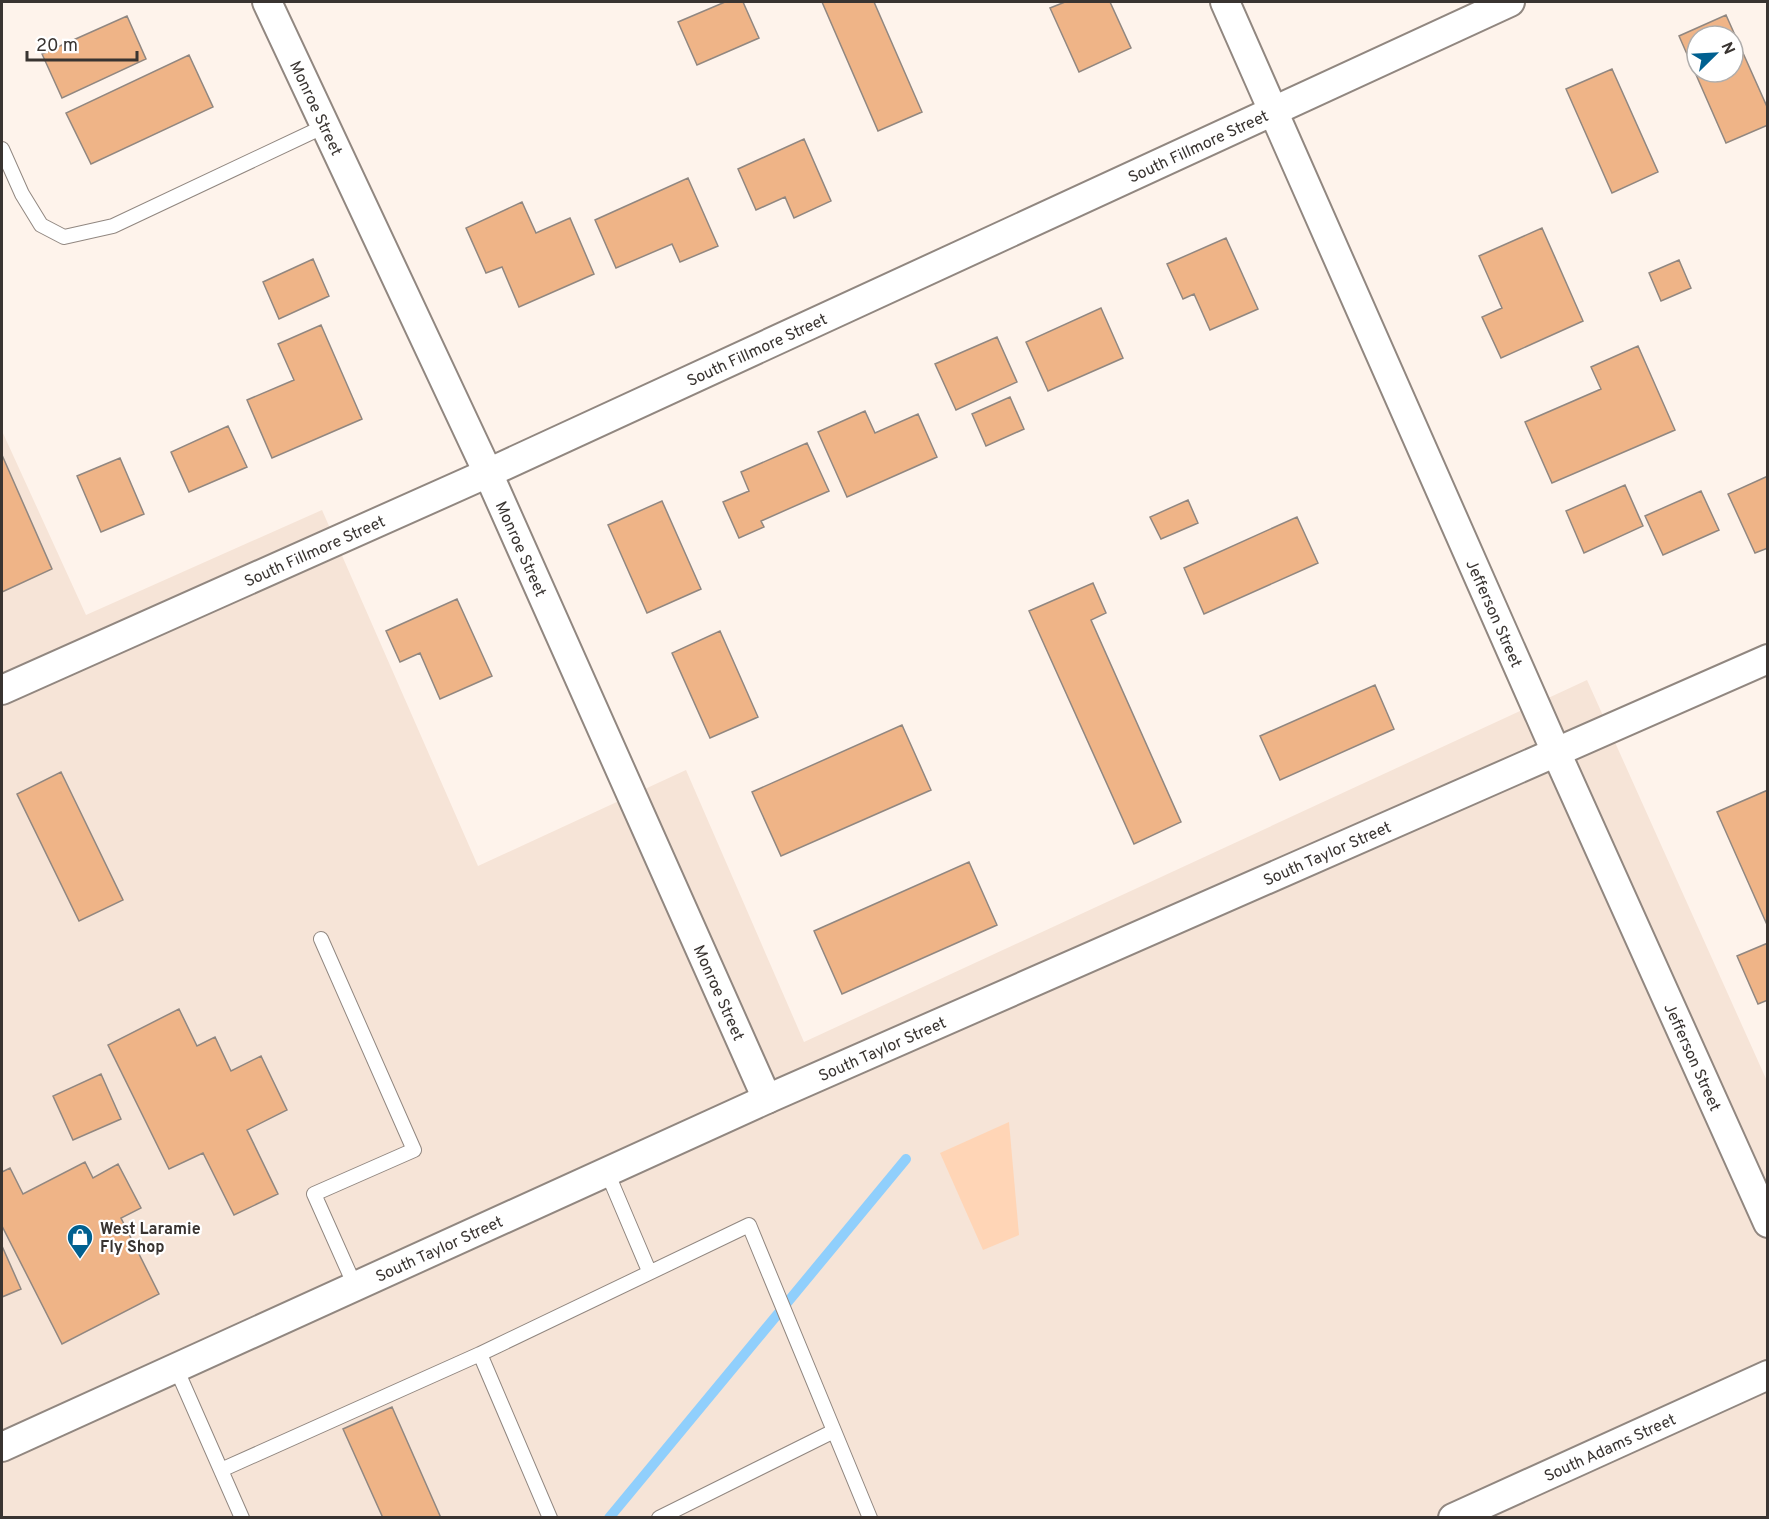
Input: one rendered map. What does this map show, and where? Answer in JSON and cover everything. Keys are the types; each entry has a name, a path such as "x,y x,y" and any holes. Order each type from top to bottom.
{"street":[{"name":"Monroe Street","path":"267,2 488,473 767,1099"},
{"name":"Jefferson Street","path":"1225,2 1767,1223"},
{"name":"South Fillmore Street","path":"2,690 488,473 1274,108 1509,2"},
{"name":"South Taylor Street","path":"2,1447 767,1099 1767,658"},
{"name":"South Adams Street","path":"1453,1518 1767,1375"}],"lane":[{"path":"2,149 22,194 41,225 64,237 113,226 325,126"},
{"path":"321,939 414,1150 315,1194 355,1286"},
{"path":"607,1172 649,1270"},
{"path":"221,1470 480,1354 649,1270 749,1225 870,1518"},
{"path":"480,1354 550,1518"},
{"path":"176,1368 242,1518"},
{"path":"659,1518 834,1431"}],"shaded area":[{"path":"2,431 86,615 322,510 478,866 686,770 804,1042 1587,680 1767,1081 1767,1517 2,1517"},
{"path":"1009,1122 1019,1235 983,1250 940,1153"}],"building":[{"path":"725,2 743,2 759,38 697,65 678,22"},
{"path":"822,2 874,2 922,112 878,131"},
{"path":"1065,2 1110,2 1131,48 1079,72 1050,8"},
{"path":"1726,15 1730,24 1706,24"},
{"path":"127,16 146,59 62,98 42,54"},
{"path":"1685,33 1685,50 1679,36"},
{"path":"189,55 213,107 91,164 66,113"},
{"path":"1745,58 1768,109 1768,125 1726,143 1700,84 1745,84"},
{"path":"1612,69 1658,172 1612,193 1566,89"},
{"path":"804,139 831,201 794,218 785,197 756,210 738,169"},
{"path":"688,178 718,246 680,262 672,244 616,268 595,220"},
{"path":"522,202 536,233 570,218 594,274 519,307 502,267 486,273 466,228"},
{"path":"1542,228 1583,321 1501,358 1482,317 1502,308 1479,256"},
{"path":"1226,238 1258,309 1210,330 1194,294 1183,299 1167,264"},
{"path":"313,259 329,296 279,319 263,282"},
{"path":"1679,260 1691,288 1661,301 1649,273"},
{"path":"1101,308 1123,358 1048,391 1026,342"},
{"path":"321,325 362,419 272,458 247,400 294,380 278,344"},
{"path":"997,337 1017,382 956,410 935,364"},
{"path":"1638,346 1675,430 1552,483 1525,422 1601,389 1591,367"},
{"path":"1010,397 1024,429 986,446 972,414"},
{"path":"865,411 875,433 918,414 937,457 847,497 818,432"},
{"path":"228,426 247,467 189,492 171,452"},
{"path":"807,443 829,491 761,521 764,527 739,538 723,502 749,491 741,472"},
{"path":"2,455 52,569 2,592"},
{"path":"120,458 144,514 101,532 77,476"},
{"path":"1768,476 1768,548 1755,553 1728,494"},
{"path":"1625,485 1643,526 1584,553 1566,511"},
{"path":"1701,491 1719,530 1663,555 1645,516"},
{"path":"1188,500 1198,523 1161,539 1150,517"},
{"path":"662,501 701,589 647,613 608,525"},
{"path":"1297,517 1318,563 1204,614 1184,568"},
{"path":"1093,583 1106,613 1091,620 1181,822 1134,844 1029,611"},
{"path":"457,599 492,676 440,699 420,653 400,662 386,631"},
{"path":"720,631 758,717 710,738 672,653"},
{"path":"1375,685 1394,729 1280,780 1260,736"},
{"path":"902,725 931,790 781,856 752,792"},
{"path":"61,772 123,900 79,921 17,794"},
{"path":"1768,790 1768,927 1717,812"},
{"path":"969,862 997,925 842,994 814,931"},
{"path":"1768,943 1768,1000 1758,1004 1737,956"},
{"path":"179,1009 197,1046 215,1037 231,1071 261,1056 287,1110 247,1130 278,1194 234,1215 203,1153 169,1169 108,1045"},
{"path":"101,1074 121,1119 73,1140 53,1096"},
{"name":"West Laramie Fly Shop","path":"85,1162 93,1178 118,1164 141,1208 121,1218 159,1294 62,1344 2,1226 2,1172 10,1168 23,1194"},
{"path":"2,1246 21,1289 2,1297"},
{"path":"392,1407 441,1518 383,1518 343,1429"}],"waterway":[{"path":"609,1518 906,1159"}],"place":[{"name":"West Laramie Fly Shop","path":"80,1260"}]}
